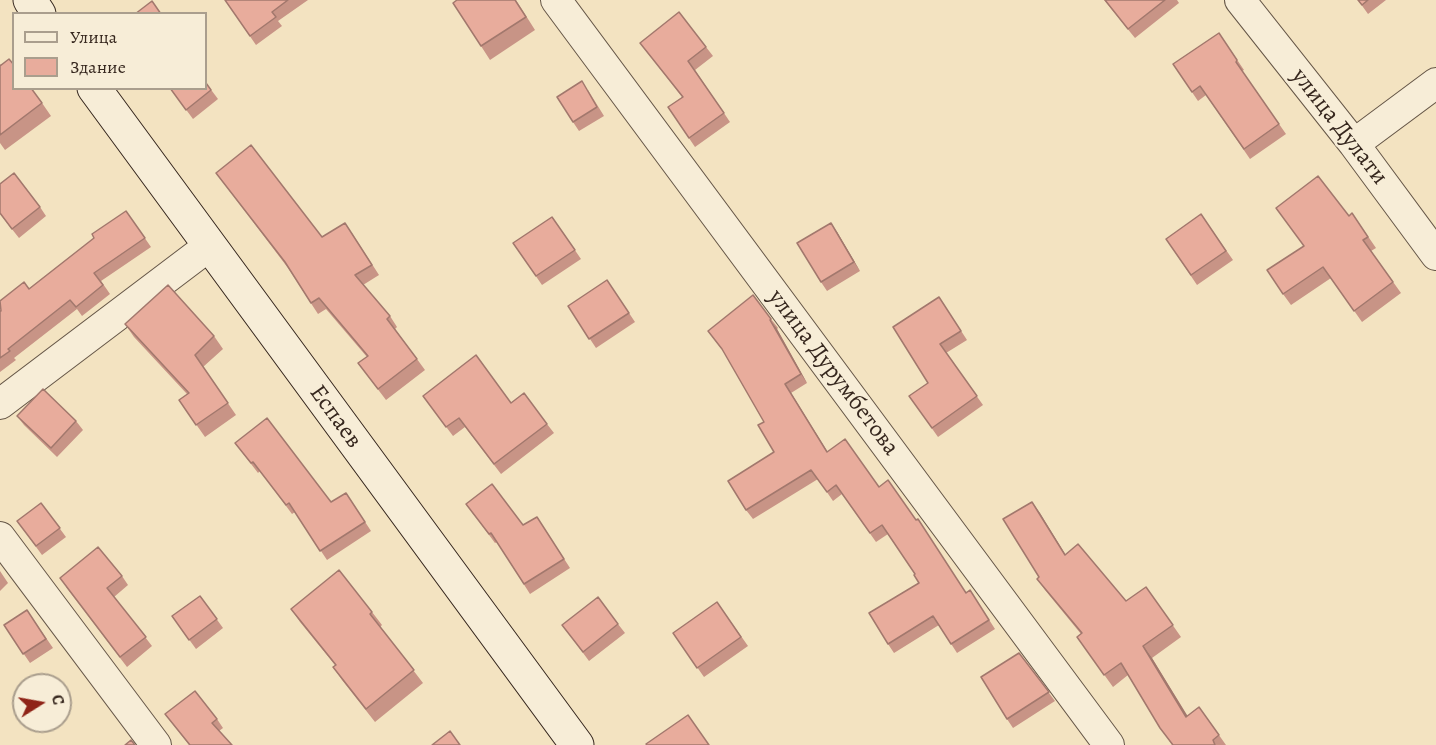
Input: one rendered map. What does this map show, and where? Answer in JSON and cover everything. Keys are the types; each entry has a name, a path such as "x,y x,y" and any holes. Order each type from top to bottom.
{"street":[{"name":"улица Дурумбетова","path":"556,0 1109,745"},
{"name":"улица Дулати","path":"1240,0 1354,144 1436,255"},
{"path":"1354,144 1436,83"},
{"name":"Еспаев","path":"95,90 577,745"},
{"path":"0,404 209,246"},
{"path":"0,537 156,745"}],"building":[{"path":"225,0 288,0 272,12 276,17 250,36"},
{"path":"457,0 515,0 526,17 481,46 453,3"},
{"path":"1105,0 1165,0 1128,29"},
{"path":"1358,0 1368,0 1362,5"},
{"path":"152,1 160,12 138,12"},
{"path":"679,12 706,47 688,61 724,113 689,138 668,107 683,97 640,43"},
{"path":"1219,33 1279,124 1244,149 1200,86 1192,92 1173,64"},
{"path":"9,59 12,63 12,90 32,90 42,103 0,135 0,66"},
{"path":"582,81 597,107 573,122 557,97"},
{"path":"207,84 211,90 186,110 171,90 207,90"},
{"path":"251,145 322,237 345,223 372,265 355,275 390,316 387,319 417,359 378,389 358,363 368,356 319,298 311,303 285,262 216,173"},
{"path":"14,173 40,207 12,229 0,213 0,184"},
{"path":"1318,176 1349,216 1352,213 1368,237 1363,240 1393,282 1354,311 1323,267 1283,294 1267,270 1304,246 1276,208"},
{"path":"126,211 145,238 94,273 103,285 76,307 70,300 8,349 10,351 0,358 0,301 24,282 29,289 94,238 92,234"},
{"path":"1201,214 1226,251 1191,275 1166,239"},
{"path":"552,217 575,250 536,276 513,243"},
{"path":"831,223 854,262 821,282 797,243"},
{"path":"607,280 629,313 589,339 568,306"},
{"path":"168,285 214,336 195,355 228,403 196,425 179,400 189,393 125,324"},
{"path":"753,295 771,319 801,374 785,384 827,452 845,439 879,487 888,480 916,520 918,519 966,593 970,590 989,620 951,644 933,616 888,644 869,613 919,583 882,525 870,533 836,485 827,492 811,470 746,510 728,481 774,452 758,425 764,422 722,349 708,331"},
{"path":"939,297 961,331 940,344 977,396 932,428 909,396 928,383 893,327"},
{"path":"476,355 511,403 524,393 547,424 494,464 459,418 446,427 423,396"},
{"path":"43,389 76,421 51,448 17,416"},
{"path":"267,418 331,502 346,493 365,522 320,551 289,503 286,505 253,462 251,463 235,443"},
{"path":"492,484 523,525 537,517 564,559 524,584 491,533 489,534 466,504"},
{"path":"1032,502 1065,555 1078,544 1126,601 1146,587 1173,625 1143,646 1186,717 1199,707 1219,735 1213,740 1215,745 1173,745 1160,728 1121,663 1104,675 1077,637 1082,633 1037,579 1039,577 1003,519"},
{"path":"41,503 60,528 36,546 17,521"},
{"path":"98,547 122,576 107,588 146,637 120,657 60,578"},
{"path":"339,570 414,670 366,709 333,667 336,665 291,609"},
{"path":"200,596 217,619 189,640 172,616"},
{"path":"598,597 618,624 583,652 562,625"},
{"path":"717,602 741,637 697,668 673,633"},
{"path":"27,610 46,639 23,654 4,625"},
{"path":"1019,653 1049,692 1007,719 981,677"},
{"path":"195,691 217,719 212,723 232,745 190,745 165,714"},
{"path":"688,715 709,745 646,744"},
{"path":"450,731 460,745 432,745"},
{"path":"131,740 135,745 125,745"}]}
